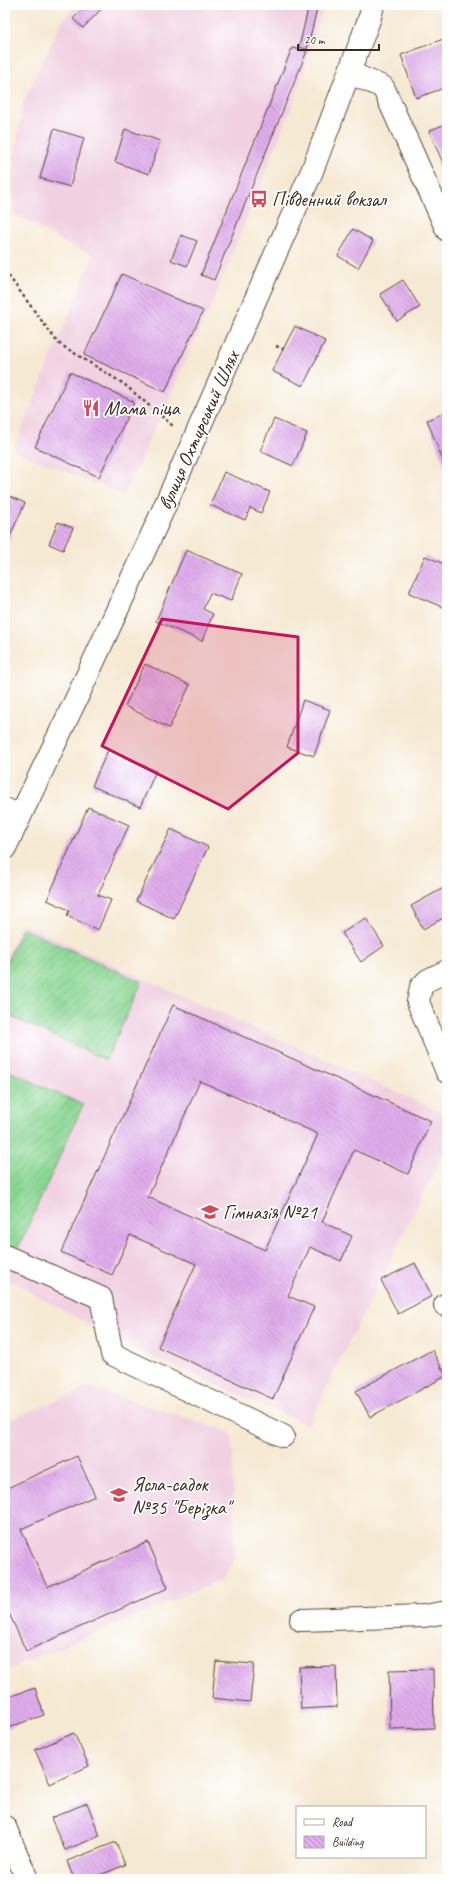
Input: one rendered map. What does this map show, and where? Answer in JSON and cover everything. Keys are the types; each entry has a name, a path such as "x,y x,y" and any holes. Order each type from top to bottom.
{"main road":[{"name":"вулиця Охтирський Шлях","path":"5,848 12,812 80,691 162,512 312,171 350,73 373,5"},
{"path":"350,73 383,87 447,230"},
{"path":"447,971 428,980 421,987 418,1002 447,1072"},
{"path":"5,1256 101,1298 112,1354 282,1436"},
{"path":"301,1620 424,1616 447,1612"},
{"path":"5,1827 27,1879"}],"path":[{"path":"5,271 58,343 124,384 174,426"},
{"path":"276,346 283,349"}],"highlighted area":[{"path":"162,619 298,637 298,753 228,809 102,746"}],"shaded area":[{"path":"76,5 324,5 296,96 214,299 124,495 13,450 94,254 64,242 13,212 14,159 23,103 62,21"},
{"name":"Гімназія №21","path":"21,923 447,1115 447,1145 308,1425 132,1348 5,1278 5,960"},
{"name":"Ясла-садок №35 \"Берізка\"","path":"89,1387 232,1433 235,1557 223,1579 5,1671 5,1422"}],"green space":[{"path":"22,928 142,982 106,1060 5,1014 5,967"},
{"path":"5,1069 83,1105 16,1253 5,1248"}],"building":[{"path":"86,5 105,5 83,28 73,19"},
{"path":"309,5 318,5 307,49 299,47"},
{"path":"446,38 447,87 416,98 401,55"},
{"path":"292,48 307,51 214,280 201,275"},
{"path":"447,123 447,172 429,131"},
{"path":"54,129 84,138 70,187 40,178"},
{"path":"125,129 160,141 149,174 115,162"},
{"path":"353,229 373,241 358,268 338,256"},
{"path":"181,235 197,241 187,266 171,260"},
{"path":"122,274 203,311 165,392 84,355"},
{"path":"403,280 420,307 397,321 380,294"},
{"path":"295,326 325,341 303,386 272,371"},
{"path":"70,372 134,402 99,477 35,447"},
{"path":"447,412 447,462 444,463 427,420"},
{"path":"274,419 307,433 293,466 260,451"},
{"path":"224,472 270,492 261,513 250,508 245,520 210,505"},
{"path":"5,494 25,503 5,547"},
{"path":"58,522 73,528 63,550 49,544"},
{"path":"186,550 242,574 231,601 210,593 203,609 213,614 202,641 156,621"},
{"path":"425,556 447,565 447,609 409,593"},
{"path":"145,664 190,685 169,728 125,706"},
{"path":"303,700 330,710 314,756 287,747"},
{"path":"108,750 156,771 140,807 92,786"},
{"path":"88,807 129,825 98,895 111,900 98,930 67,916 69,910 47,900"},
{"path":"171,829 208,847 174,919 136,901"},
{"path":"447,886 447,916 423,929 411,906"},
{"path":"366,918 384,946 361,962 342,933"},
{"path":"173,1005 431,1121 408,1174 354,1150 322,1222 352,1236 341,1261 310,1247 288,1296 314,1307 273,1399 158,1347 196,1264 130,1235 112,1275 61,1252","holes":["200,1081 318,1134 265,1250 148,1197"]},
{"path":"415,1263 432,1296 398,1314 381,1280"},
{"path":"432,1350 446,1376 370,1417 356,1391"},
{"path":"77,1456 95,1496 21,1529 47,1587 148,1542 168,1588 26,1651 5,1604 5,1489"},
{"path":"216,1661 254,1664 250,1702 212,1698"},
{"path":"336,1666 337,1707 301,1709 299,1667"},
{"path":"433,1669 434,1728 390,1729 389,1670"},
{"path":"35,1688 44,1715 7,1728 5,1722 5,1698"},
{"path":"74,1733 89,1766 50,1784 35,1750"},
{"path":"87,1803 100,1836 65,1850 51,1818"},
{"path":"116,1842 125,1865 90,1879 74,1879 67,1861"}],"place":[{"name":"Південний вокзал","path":"259,199"},
{"name":"Мама піца","path":"91,408"},
{"name":"Гімназія №21","path":"210,1212"},
{"name":"Ясла-садок №35 \"Берізка\"","path":"119,1495"}]}
